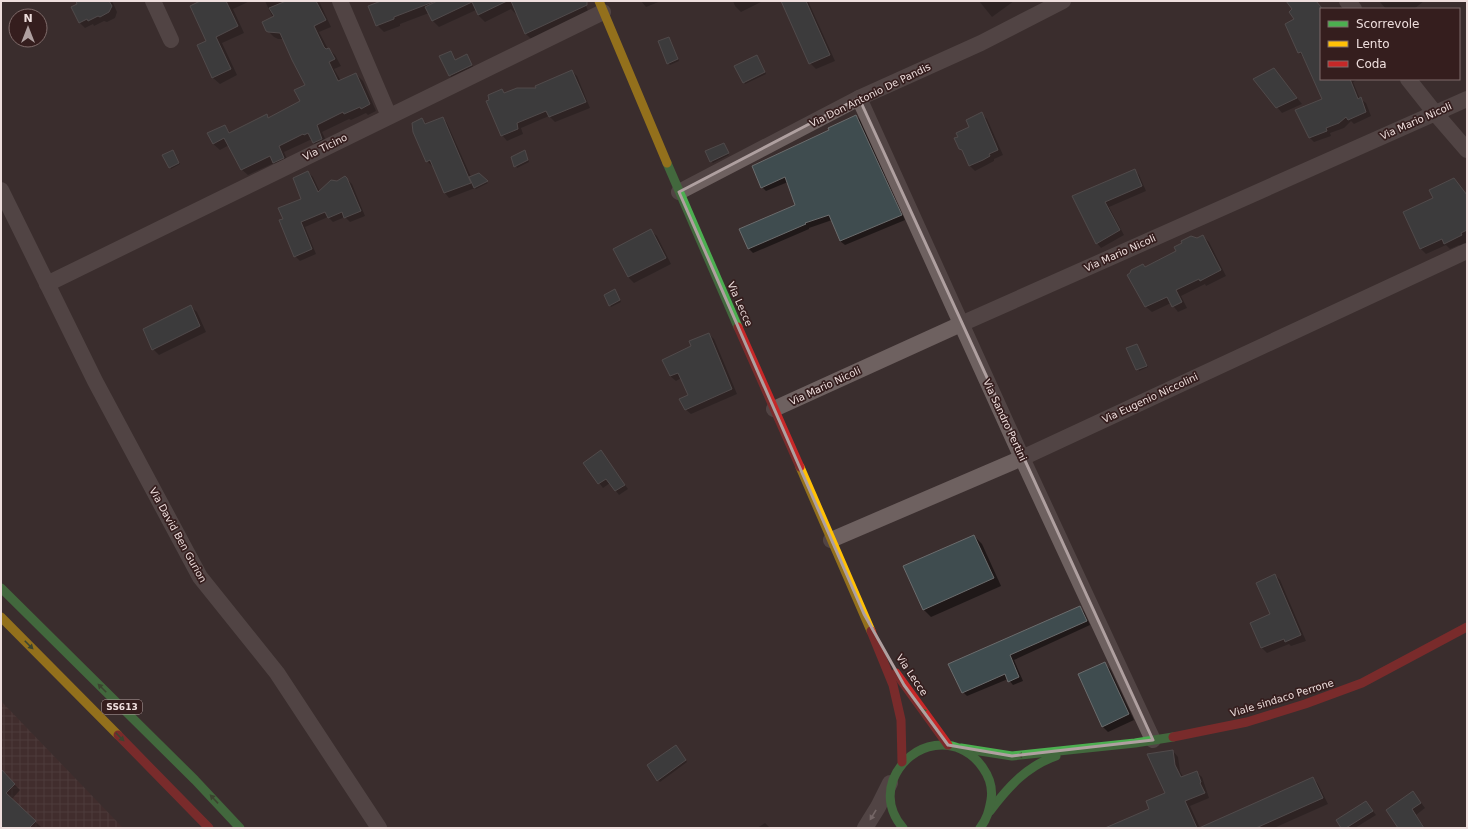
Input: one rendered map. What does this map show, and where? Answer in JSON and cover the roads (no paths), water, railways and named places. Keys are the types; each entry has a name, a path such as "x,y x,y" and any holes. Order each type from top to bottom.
{"main road":[{"name":"Via Lecce","path":"601,6 679,192 864,614 893,684 901,720 902,762"},
{"name":"SS613","path":"1,588 195,780 240,828"},
{"name":"Via Lecce","path":"864,614 888,661 948,745"},
{"name":"SS613","path":"1,617 171,787 209,828"},
{"name":"Viale sindaco Perrone","path":"902,762 915,751 931,745 948,745 1012,756 1153,740 1196,733 1247,722 1305,704 1362,683 1467,627"},
{"path":"961,748 974,756 984,767 990,781 992,796 988,814"},
{"name":"Viale sindaco Perrone","path":"982,828 988,814 1002,794 1019,777 1033,767 1051,758 1089,748"},
{"path":"902,762 893,777 890,793 892,809 899,824 903,828"}],"street":[{"path":"153,1 171,40"},
{"path":"340,1 389,116"},
{"name":"Via Don Antonio De Pandis","path":"679,192 859,98 981,43 1063,1"},
{"name":"Via Ticino","path":"47,284 389,116 601,6"},
{"path":"1409,80 1467,150"},
{"name":"Via Sandro Pertini","path":"859,98 1022,458 1153,740"},
{"name":"Via Mario Nicoli","path":"774,409 961,324 1467,99"},
{"name":"Via David Ben Gurion","path":"1,190 95,381 200,577 276,673 379,828"},
{"name":"Via Eugenio Niccolini","path":"831,540 1022,458 1467,251"},
{"path":"865,828 878,807 893,777"}]}
